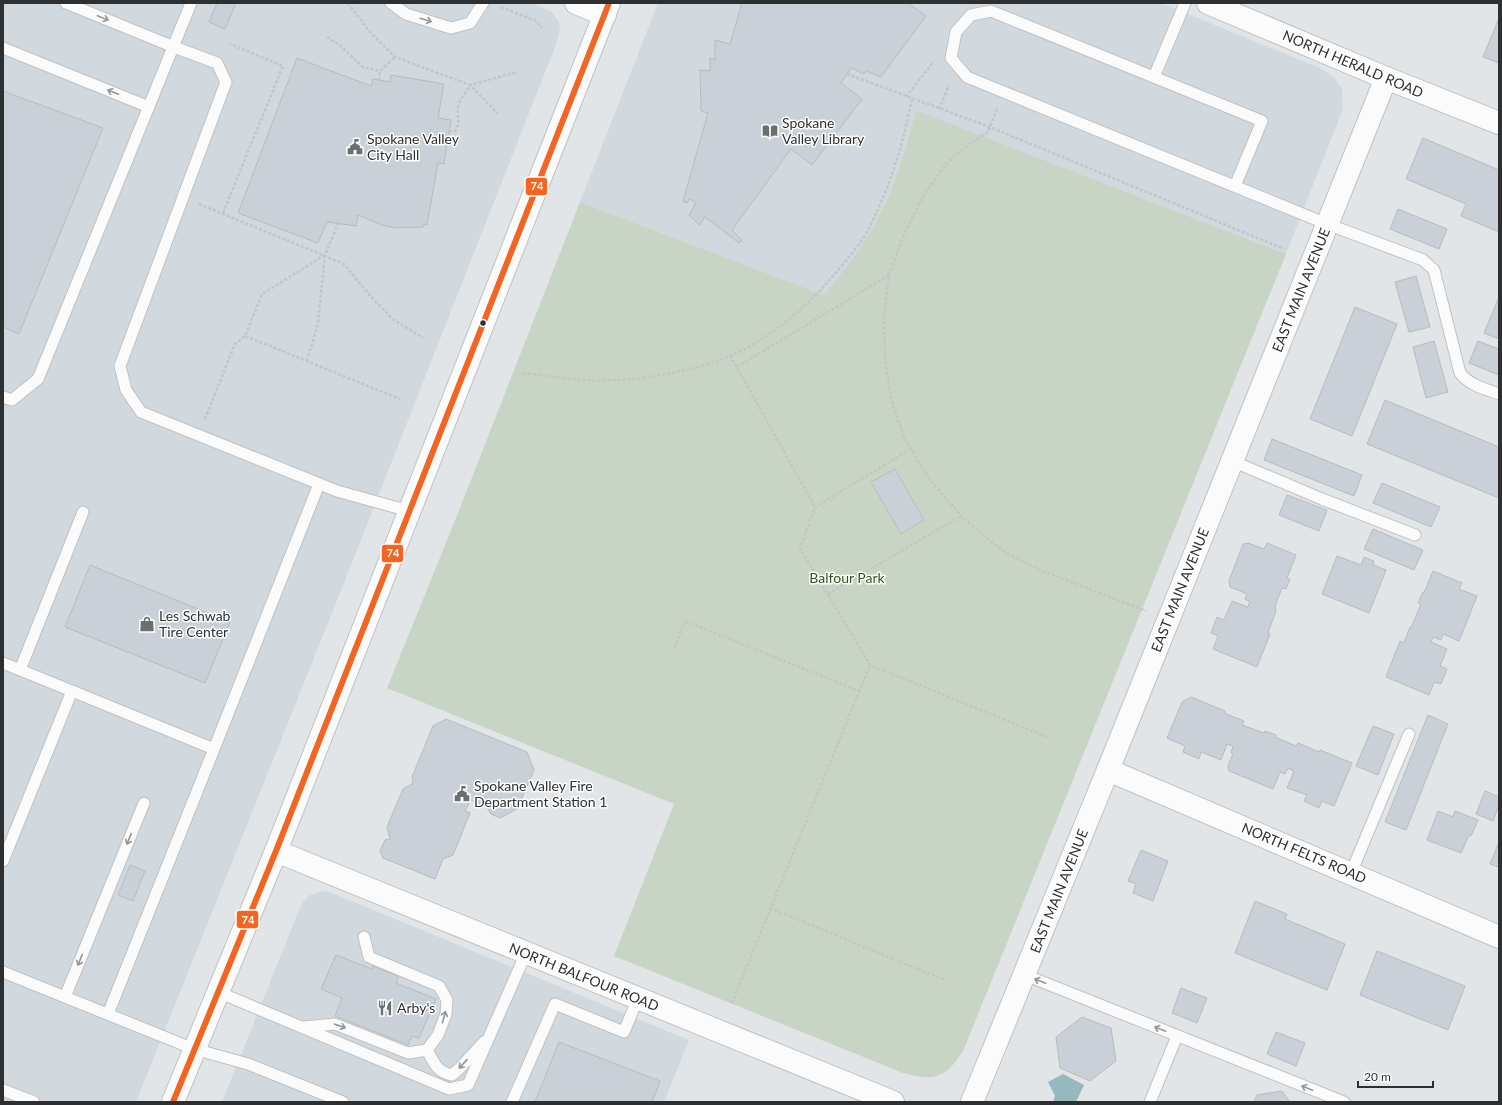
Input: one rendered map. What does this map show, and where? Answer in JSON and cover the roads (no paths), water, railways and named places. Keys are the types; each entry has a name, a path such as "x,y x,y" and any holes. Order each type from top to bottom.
{"street":[{"path":"173,1102 276,851 607,9 576,3"},
{"name":"NORTH HERALD ROAD","path":"1208,3 1386,78 1499,123"},
{"name":"EAST MAIN AVENUE","path":"975,1101 1386,78"},
{"name":"NORTH FELTS ROAD","path":"1108,770 1499,937"},
{"name":"NORTH BALFOUR ROAD","path":"276,851 893,1102"}],"lane":[{"path":"66,3 217,63 226,82 184,198 120,366 126,390 141,412 337,491 409,511"},
{"path":"3,397 12,400 38,379 191,3"},
{"path":"391,3 406,14 451,28 470,23 483,3"},
{"path":"1154,77 1185,3"},
{"path":"1235,186 1262,121 991,11 971,15 956,32 951,58 967,77 1327,224 1423,260 1434,270 1460,373 1464,379 1475,385 1499,394"},
{"path":"3,48 149,107"},
{"path":"1232,461 1322,499 1415,535"},
{"path":"108,1014 319,484"},
{"path":"20,670 83,512"},
{"path":"3,663 214,749"},
{"path":"3,861 72,691"},
{"path":"1351,873 1409,734"},
{"path":"65,997 144,803"},
{"path":"302,1027 335,1024 408,1053 427,1050 438,1035 446,1014 447,1000 439,986 368,957 364,937"},
{"path":"218,992 450,1088 468,1086 526,953"},
{"path":"3,972 194,1049 248,1064 343,1102"},
{"path":"1025,975 1344,1102"},
{"path":"512,1102 555,1004 624,1032 638,998"},
{"path":"427,1050 437,1068 443,1073 452,1075 490,1036"},
{"path":"1150,1102 1177,1036"},
{"path":"5,1092 34,1102"}],"water":[{"path":"1063,1074 1084,1085 1076,1102 1053,1102 1055,1096 1048,1082"}],"place":[{"name":"Spokane Valley Library","path":"770,131"},
{"name":"Spokane Valley City Hall","path":"355,147"},
{"name":"Les Schwab Tire Center","path":"147,624"},
{"name":"Spokane Valley Fire Department Station 1","path":"462,794"},
{"name":"Arby's","path":"385,1008"}],"park label":[{"name":"Balfour Park","path":"847,578"}]}
